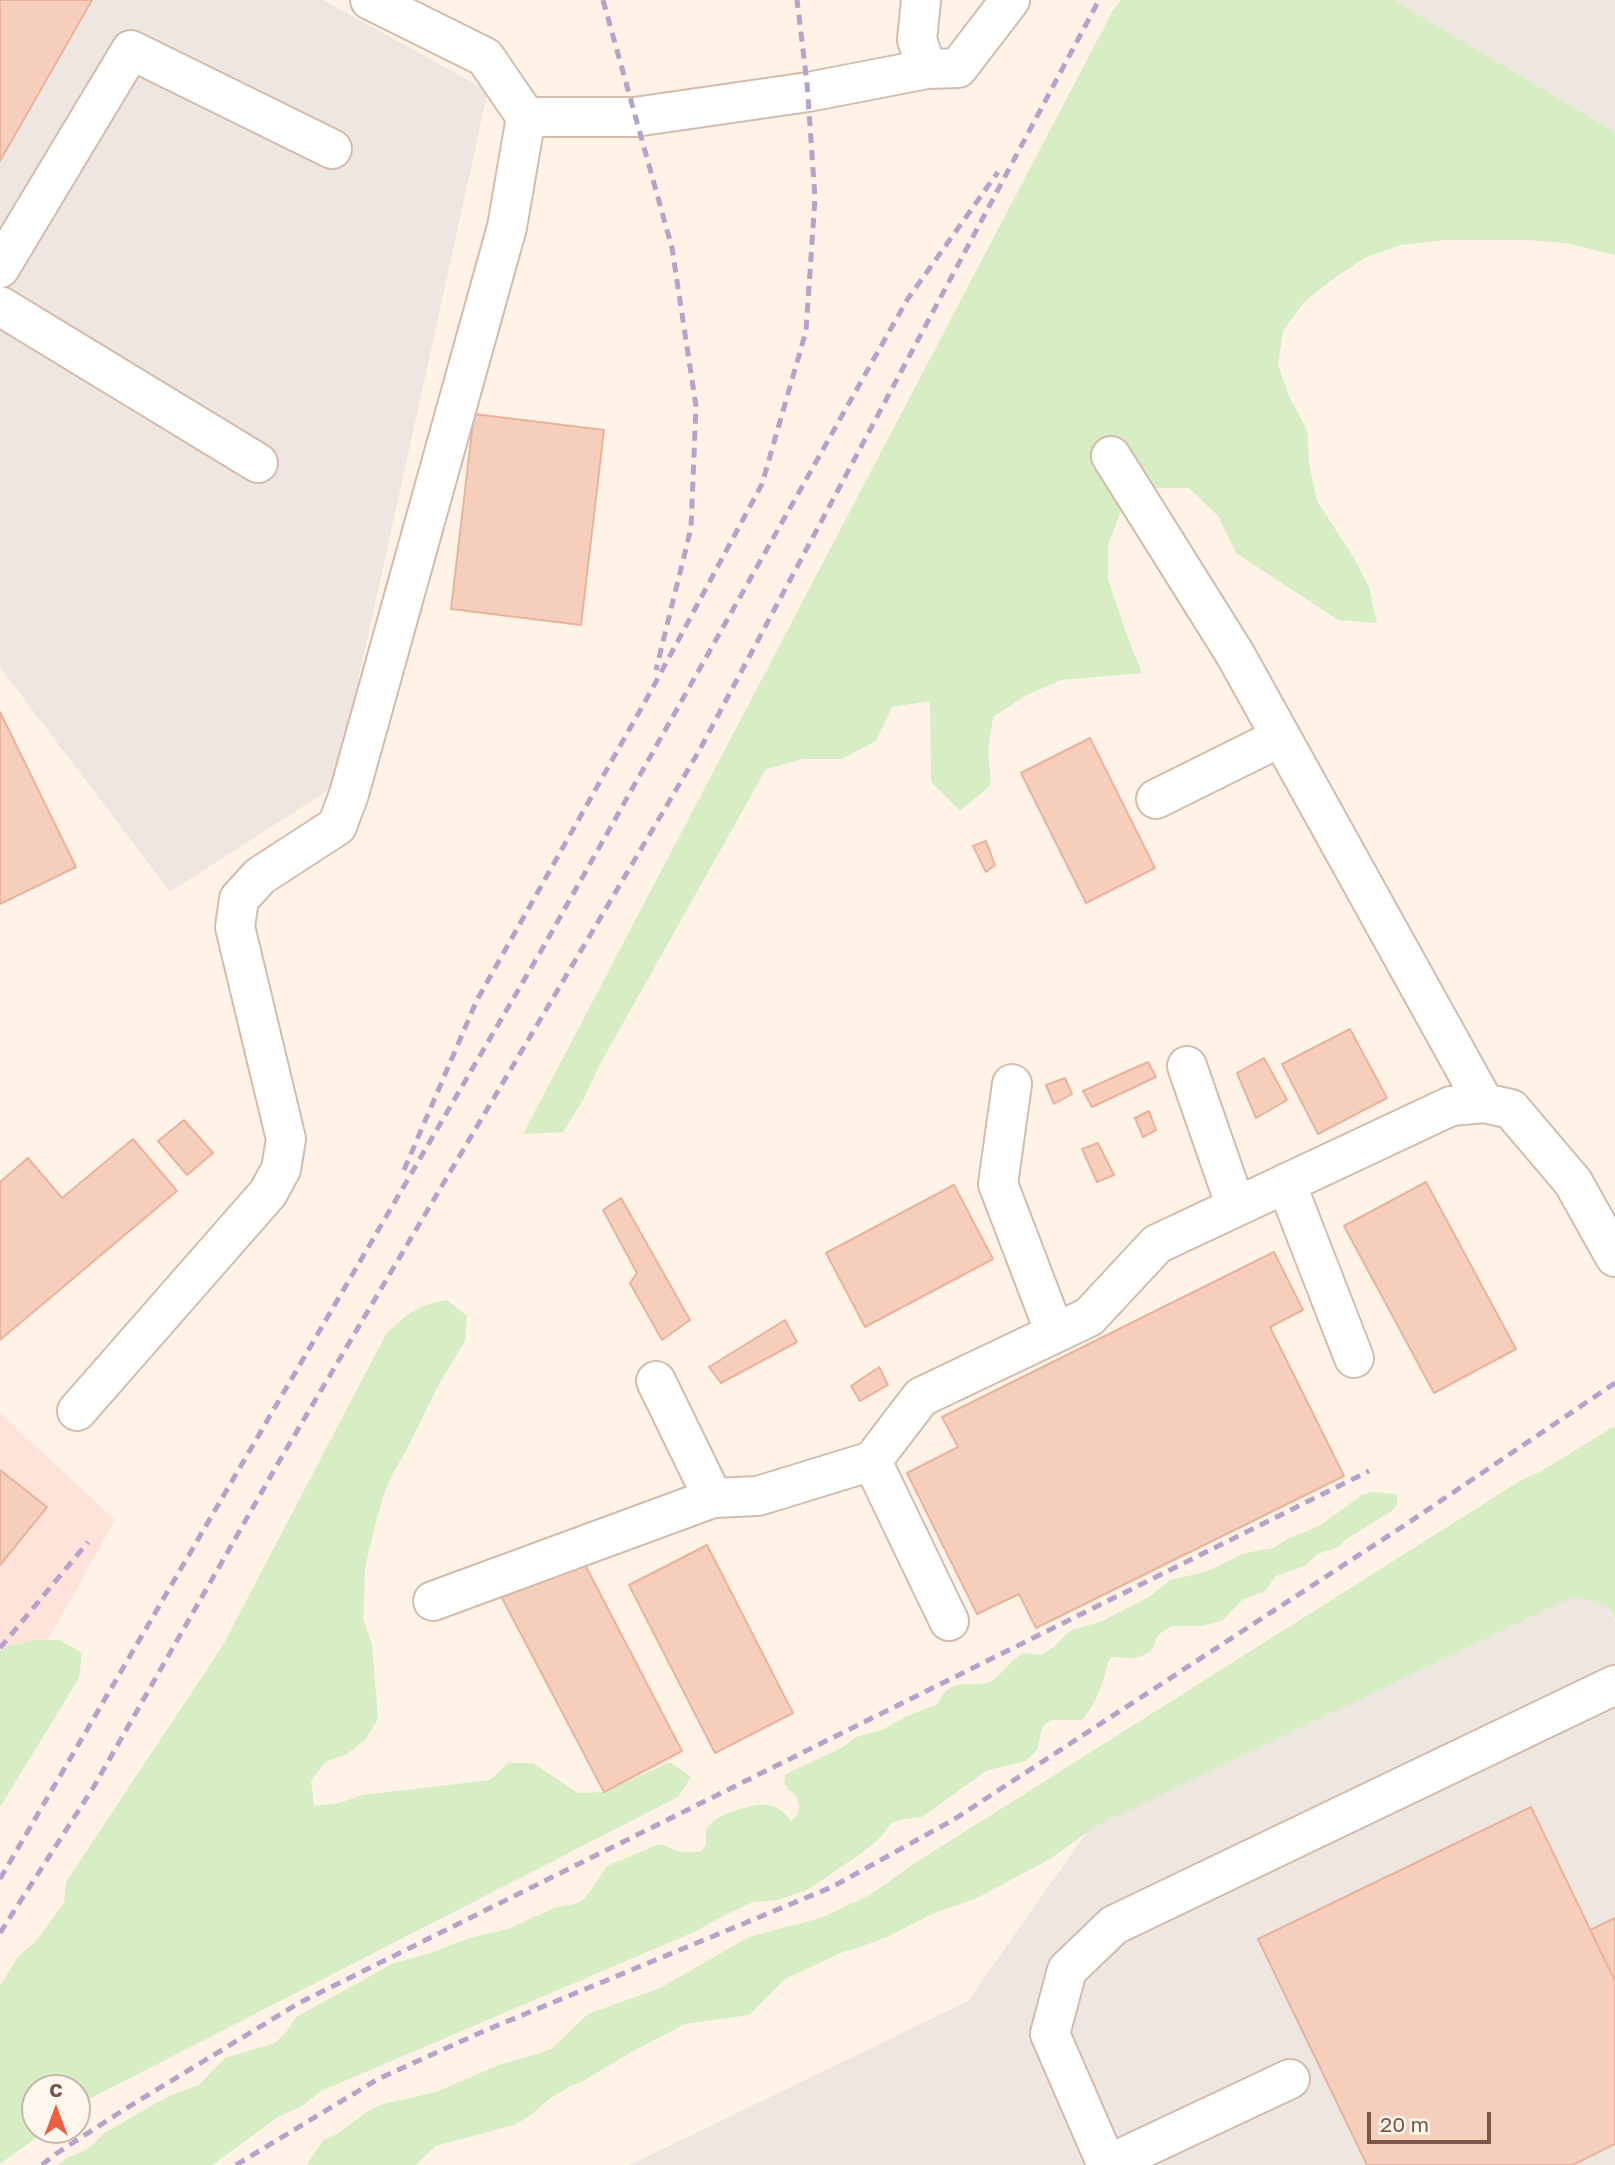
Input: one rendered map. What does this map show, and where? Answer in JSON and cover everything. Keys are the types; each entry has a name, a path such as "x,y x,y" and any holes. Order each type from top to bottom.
{"lane":[{"path":"78,1411 268,1193 281,1169 286,1139 234,927 239,899 260,876 337,826 349,794 507,227 526,117 485,57 370,0"},
{"path":"921,0 917,40 927,69"},
{"path":"526,117 635,117 808,92 927,69 958,68 1010,0"},
{"path":"0,268 131,50 332,149"},
{"path":"0,306 258,463"},
{"path":"1111,456 1235,654 1485,1103"},
{"path":"1156,799 1281,737"},
{"path":"1186,1066 1236,1207"},
{"path":"1013,1084 998,1184 1055,1333"},
{"path":"433,1601 713,1498 758,1496 872,1461 921,1397 1089,1317 1157,1244 1451,1106 1485,1103 1511,1109 1573,1182 1615,1257"},
{"path":"1286,1183 1354,1358"},
{"path":"656,1381 713,1498"},
{"path":"872,1461 949,1621"},
{"path":"1290,2079 1107,2165 1051,2034 1067,1970 1114,1925 1615,1685"}],"shaded area":[{"path":"0,0 323,0 488,91 335,786 170,892 0,667"},
{"path":"1394,0 1615,0 1615,132"},
{"path":"0,1413 115,1520 48,1640 11,1645 0,1651"},
{"path":"1575,1596 1608,1607 1615,1622 1615,2165 630,2165 968,2001 1089,1829"}],"green space":[{"path":"1121,0 1394,0 1615,132 1615,255 1565,243 1526,240 1445,240 1401,245 1364,258 1304,302 1283,331 1278,365 1289,396 1307,430 1309,464 1317,501 1354,558 1369,587 1377,623 1338,620 1236,553 1218,516 1189,488 1150,488 1121,511 1108,545 1108,579 1142,673 1061,680 1025,696 993,717 988,751 991,785 960,811 931,782 930,701 892,707 876,741 842,759 803,759 766,769 563,1132 523,1134 1112,12"},
{"path":"447,1300 467,1316 465,1341 439,1384 393,1473 383,1496 370,1545 365,1569 363,1619 372,1645 378,1719 365,1740 347,1754 325,1762 311,1781 314,1806 339,1803 363,1795 490,1780 508,1763 533,1763 578,1793 604,1792 670,1762 691,1777 678,1797 91,2098 91,2074 21,2074 21,2144 28,2144 0,2164 0,1986 18,1957 36,1941 64,1903 66,1882 223,1645 386,1334 413,1311"},
{"path":"1613,1427 1615,1619 1608,1607 1575,1596 1094,1827 1050,1859 977,1898 932,1914 889,1936 843,1952 785,1979 749,2015 685,2024 552,2097 514,2125 435,2146 416,2165 307,2165 323,2140 339,2133 368,2111 383,2104 436,2092 499,2065 551,2049 588,2014 660,1988 749,1937 820,1918 870,1895 912,1865 1523,1479 1540,1472"},
{"path":"1370,1492 1397,1495 1397,1505 1392,1511 1345,1540 1339,1547 1317,1554 1305,1566 1276,1576 1265,1591 1242,1600 1224,1619 1201,1626 1171,1626 1158,1635 1151,1651 1144,1655 1136,1658 1111,1657 1096,1698 1082,1720 1051,1720 1041,1731 1038,1749 1026,1761 986,1771 922,1817 891,1823 881,1837 863,1852 809,1889 778,1900 753,1902 694,1932 321,2091 302,2106 278,2117 212,2165 58,2165 89,2148 103,2134 147,2108 199,2085 225,2058 275,2043 296,2017 394,1963 473,1937 508,1929 556,1907 575,1904 589,1893 607,1866 657,1845 665,1845 682,1852 702,1851 706,1844 706,1829 717,1818 730,1812 762,1804 780,1810 791,1821 799,1811 799,1805 794,1793 788,1790 784,1782 786,1774 843,1747 856,1737 882,1730 905,1717 938,1704 948,1689 954,1686 990,1682 1023,1653 1041,1655 1074,1629 1100,1622 1149,1597 1170,1580 1205,1572 1245,1553 1274,1548 1287,1539 1319,1526"},
{"path":"36,1640 60,1640 82,1653 79,1678 0,1807 0,1651 11,1645"}],"building":[{"path":"0,0 92,0 0,161"},
{"path":"474,414 604,430 581,625 451,609"},
{"path":"0,712 76,867 0,904"},
{"path":"1090,738 1155,868 1086,903 1021,773"},
{"path":"986,841 995,865 986,872 973,846"},
{"path":"1350,1029 1387,1098 1318,1134 1282,1064"},
{"path":"1264,1058 1287,1100 1256,1118 1237,1073"},
{"path":"1148,1062 1156,1077 1092,1107 1083,1091"},
{"path":"1065,1078 1072,1094 1054,1104 1046,1085"},
{"path":"1149,1111 1156,1130 1143,1137 1135,1118"},
{"path":"184,1120 213,1153 187,1175 158,1141"},
{"path":"133,1139 177,1191 0,1340 0,1182 28,1158 62,1198"},
{"path":"1098,1143 1114,1175 1097,1182 1082,1149"},
{"path":"1426,1182 1516,1349 1434,1393 1344,1226"},
{"path":"954,1185 993,1259 865,1327 826,1253"},
{"path":"621,1198 690,1320 662,1340 630,1283 637,1273 603,1210"},
{"path":"1274,1252 1303,1310 1270,1327 1344,1476 1036,1628 1019,1594 977,1614 907,1473 958,1447 942,1417"},
{"path":"785,1320 797,1342 721,1383 709,1367"},
{"path":"879,1367 888,1385 860,1401 851,1386"},
{"path":"0,1470 47,1507 0,1565"},
{"path":"707,1545 793,1713 715,1753 629,1585"},
{"path":"581,1557 682,1751 604,1792 502,1598"},
{"path":"1531,1807 1615,1981 1615,2144 1573,2165 1367,2165 1258,1939"},
{"path":"1615,1918 1615,1981 1590,1930"}],"railway":[{"path":"603,0 672,248 696,406 691,528 656,670"},
{"path":"404,1170 477,1000 651,691 762,484 806,331 815,198 807,83 797,0"},
{"path":"0,1933 93,1788 284,1453 699,751 1099,0"},
{"path":"0,1879 541,951 907,300 998,172"},
{"path":"236,2165 378,2079 484,2031 832,1887 953,1820 1408,1523 1615,1383"},
{"path":"42,2165 125,2109 299,2003 1369,1471"},
{"path":"0,1648 88,1542"}]}
